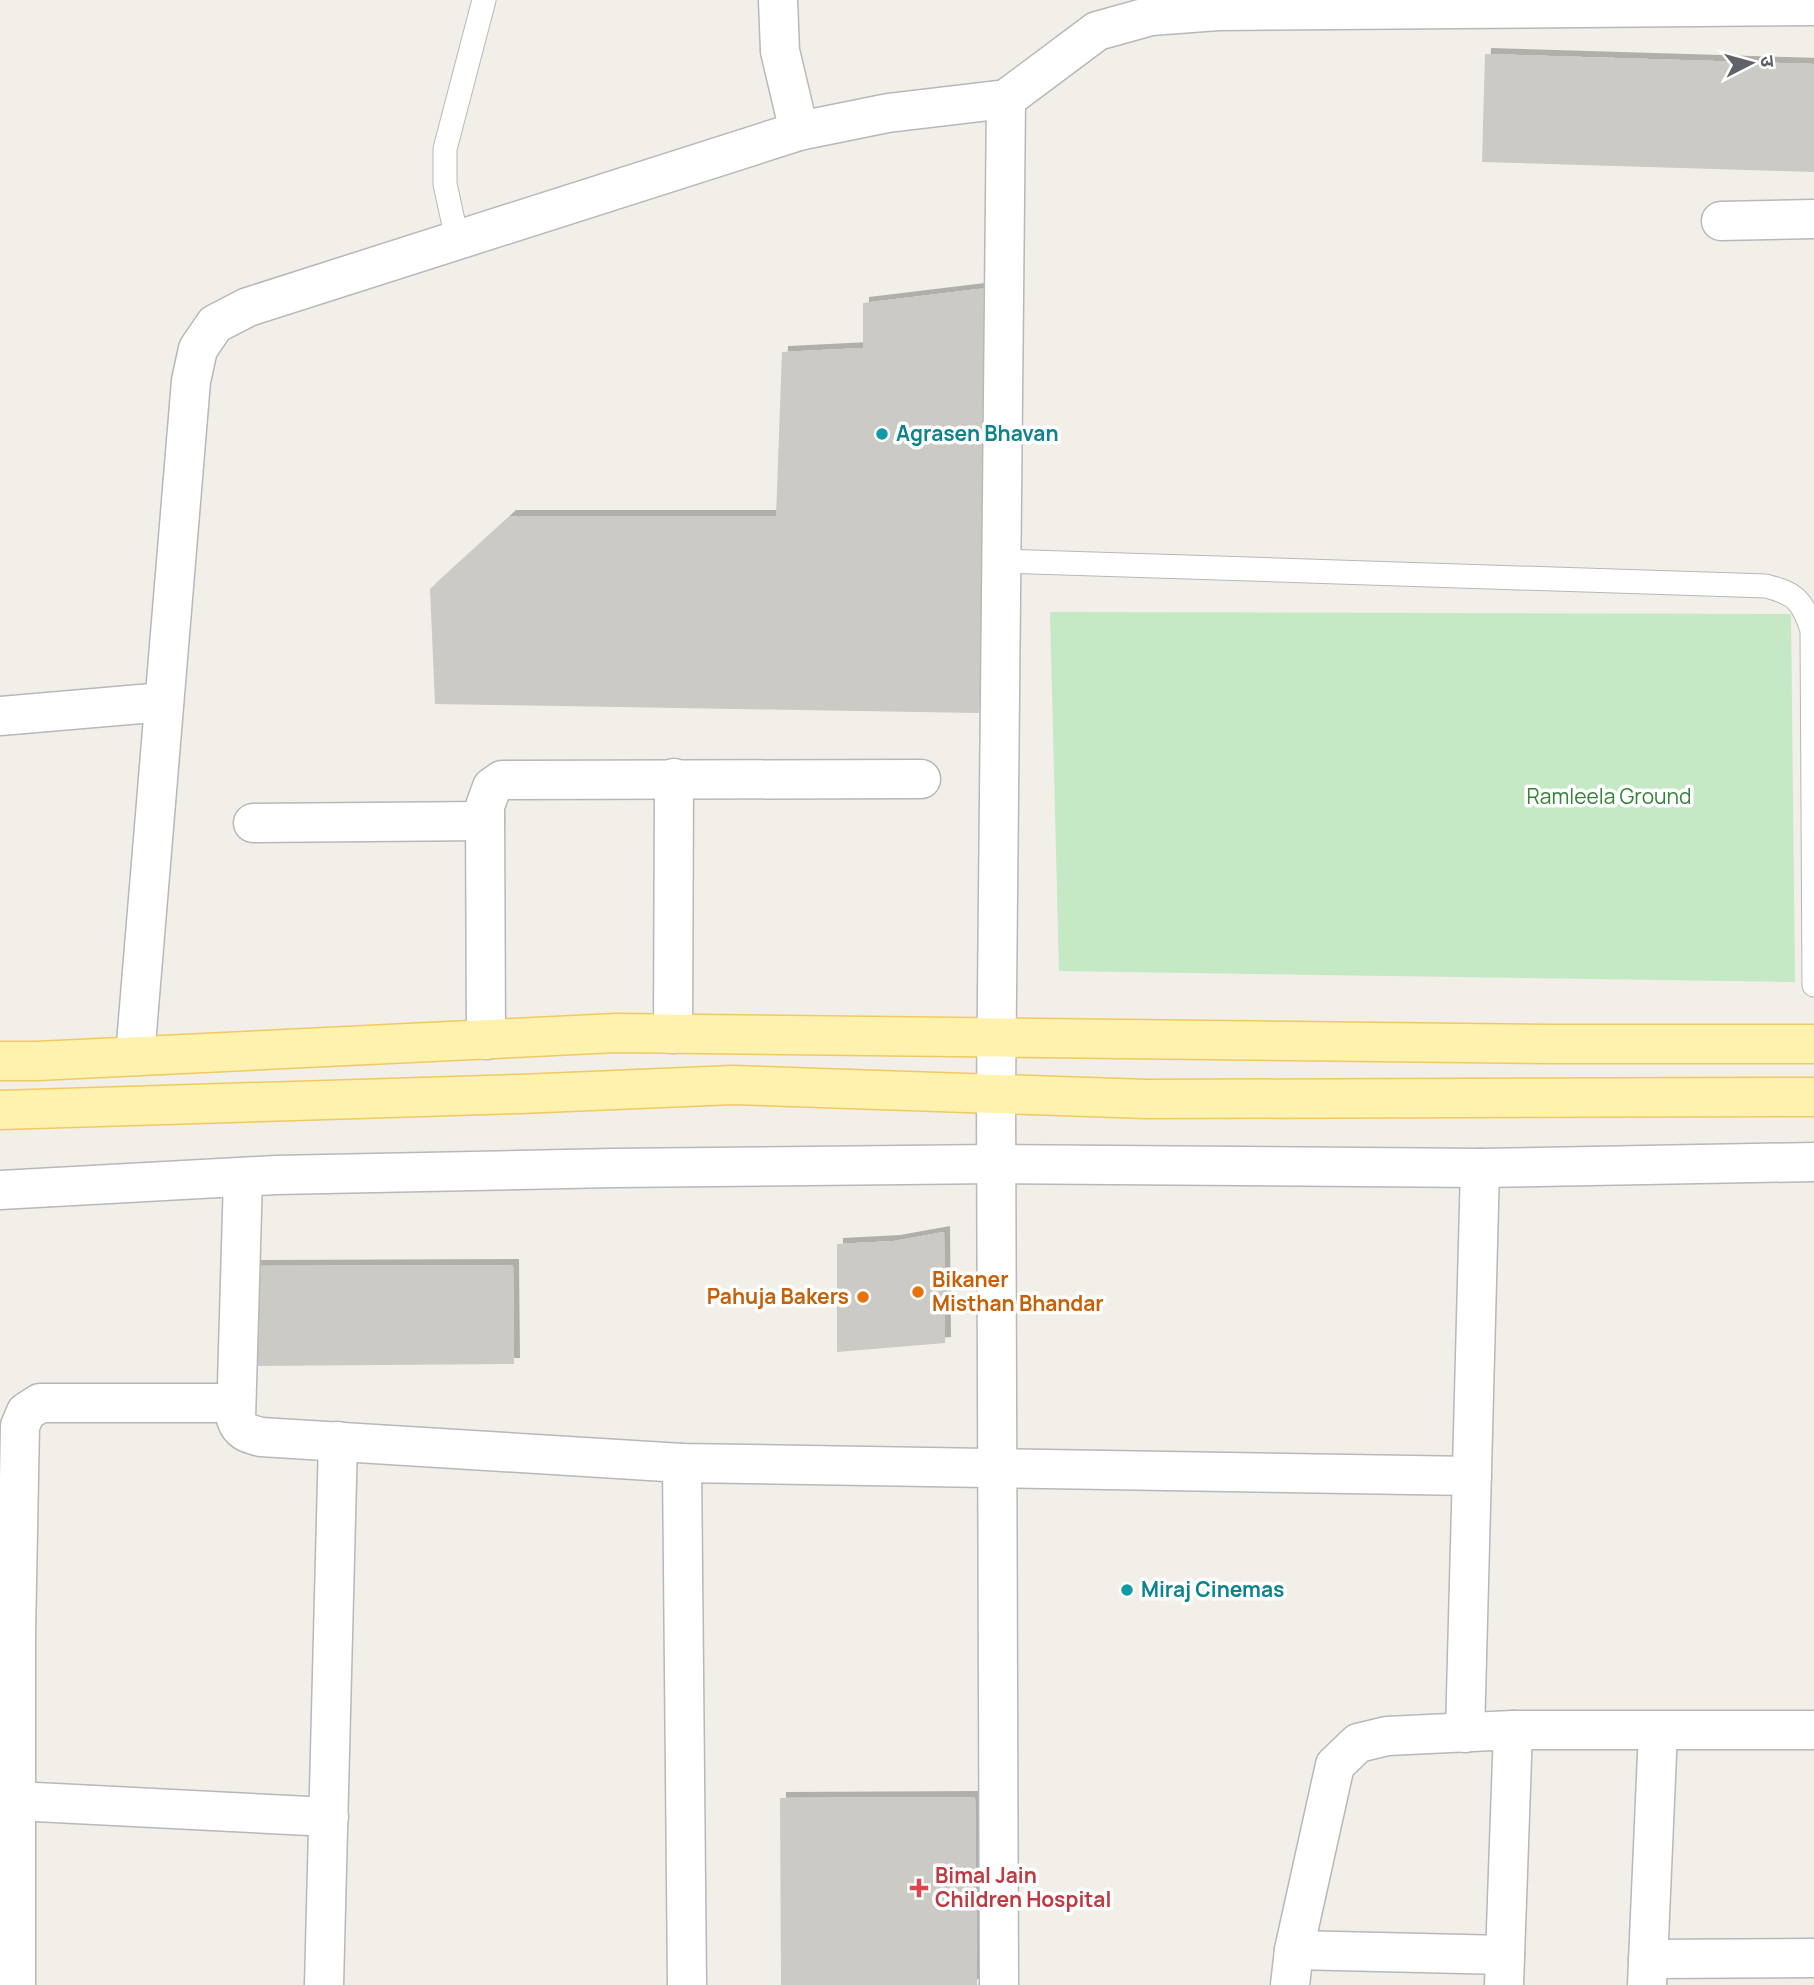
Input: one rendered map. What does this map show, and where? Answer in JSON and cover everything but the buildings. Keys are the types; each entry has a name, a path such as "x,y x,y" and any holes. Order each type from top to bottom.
{"main road":[{"path":"0,1061 616,1033 1554,1044 1814,1044"},
{"path":"0,1110 733,1085 1146,1098 1814,1097"}],"street":[{"path":"778,0 780,51 799,131"},
{"path":"135,1056 191,381 198,349 215,324 248,307 799,131 888,113 1006,99 1097,31 1151,16 1218,11 1814,6"},
{"path":"999,1985 996,1037 1006,99"},
{"path":"1721,221 1814,219"},
{"path":"0,716 164,702"},
{"path":"673,1034 674,778"},
{"path":"486,1040 485,806 492,788 502,780 921,779"},
{"path":"253,823 485,821"},
{"path":"0,1189 243,1177 613,1168 996,1164 1480,1168 1814,1162"},
{"path":"1465,1733 1480,1168"},
{"path":"243,1177 236,1419 239,1428 248,1434 261,1437 682,1463 1472,1476"},
{"path":"16,1985 16,1801 8,1634 20,1426 26,1412 40,1403 236,1404"},
{"path":"324,1985 338,1441"},
{"path":"682,1463 687,1985"},
{"path":"1513,1730 1504,1970 1292,1968 1335,1765 1358,1744 1387,1736 1513,1730 1814,1730"},
{"path":"1658,1731 1647,1972 1814,1958"},
{"path":"16,1801 328,1817"}],"lane":[{"path":"457,239 445,184 444,149 484,0"},
{"path":"1001,561 1766,586 1788,592 1805,608 1812,630 1814,985"}],"green space":[{"name":"Ramleela Ground","path":"1050,612 1791,614 1795,982 1059,971"}],"place":[{"name":"Agrasen Bhavan","path":"882,434"},
{"name":"Bikaner Misthan Bhandar","path":"918,1292"},
{"name":"Pahuja Bakers","path":"863,1297"},
{"name":"Miraj Cinemas","path":"1127,1590"},
{"name":"Bimal Jain Children Hospital","path":"919,1888"}]}
